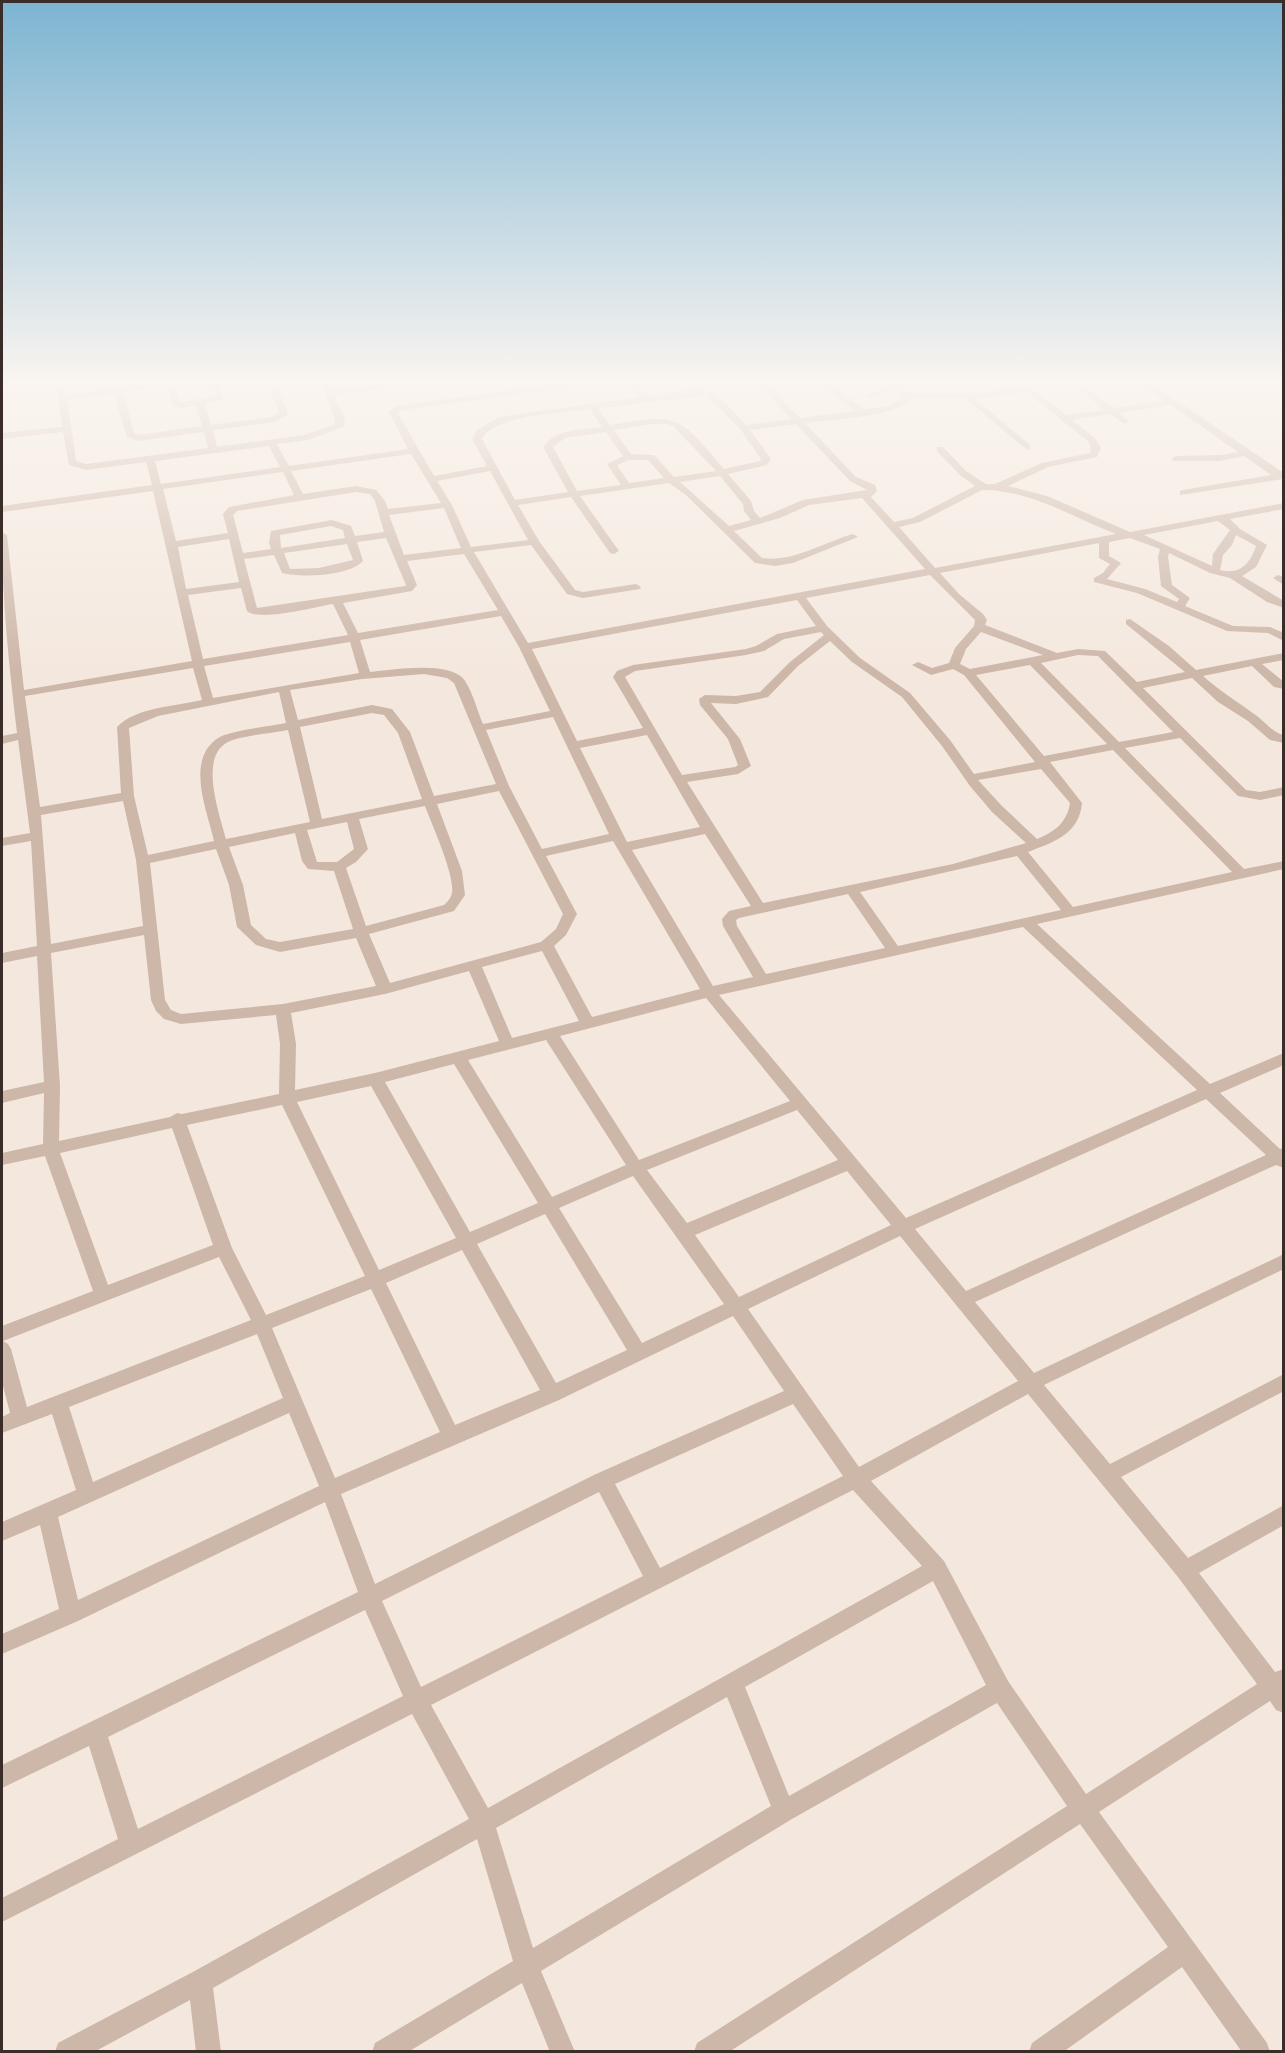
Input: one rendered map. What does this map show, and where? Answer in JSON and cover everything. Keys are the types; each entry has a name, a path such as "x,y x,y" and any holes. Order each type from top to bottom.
{"street":[{"path":"155,480 180,593 209,703"},
{"path":"2,509 216,480"},
{"path":"292,480 300,497"},
{"path":"433,480 467,549 525,647 621,841 709,992 1185,1570 1279,1690 1083,1809 706,2052"},
{"path":"499,480 534,542 571,592 577,595 636,587"},
{"path":"566,480 614,551"},
{"path":"622,480 627,487"},
{"path":"512,503 671,480 689,493 759,561 775,564 798,559 854,537"},
{"path":"727,480 748,503 749,512 757,521"},
{"path":"727,530 776,516 782,511 800,505 867,495 872,492 872,487 855,480"},
{"path":"973,480 984,487"},
{"path":"997,487 1013,480"},
{"path":"1183,493 1259,480"},
{"path":"890,526 916,520 972,490 997,487 1035,495 1128,536 1150,540 1215,570 1233,575 1271,600 1284,605"},
{"path":"366,489 373,492 380,501 390,534 412,585 408,589 257,613 252,611 228,514 233,509 300,497 366,489"},
{"path":"867,495 866,497 890,526 917,552 955,596 979,616 981,620 979,627 961,648 954,665"},
{"path":"383,513 447,505"},
{"path":"525,647 1284,506"},
{"path":"1220,518 1236,531 1262,545 1254,565 1241,574 1233,575"},
{"path":"332,523 347,528 358,561 353,565 294,573 286,571 276,552 273,538 275,533 332,523"},
{"path":"1215,570 1218,564 1218,554 1227,544 1231,534 1236,531"},
{"path":"240,557 390,534"},
{"path":"2,535 6,631 25,735 37,836 52,1086 51,1149 103,1295"},
{"path":"171,545 234,535"},
{"path":"1104,540 1103,557 1116,563 1099,581 1141,591 1180,605 1231,629 1270,630 1284,638"},
{"path":"402,558 534,542"},
{"path":"1166,548 1163,554 1168,576 1166,586 1183,595 1185,598 1180,605"},
{"path":"180,593 245,584"},
{"path":"800,597 827,632 856,660 906,695 946,743 970,778 997,809 1036,845"},
{"path":"336,600 354,637 366,677"},
{"path":"18,694 505,612"},
{"path":"1130,622 1274,737 1284,739"},
{"path":"979,627 1056,656"},
{"path":"759,908 708,829 619,677 621,673 633,668 753,650 781,636 827,632"},
{"path":"679,779 738,770 745,766 738,746 721,721 704,702 705,699 736,700 764,695 827,632"},
{"path":"968,673 1078,652 1101,653 1242,793 1260,796 1284,791"},
{"path":"1134,686 1284,656"},
{"path":"1033,660 1241,874"},
{"path":"1254,662 1273,681 1284,686"},
{"path":"762,980 730,926 729,919 734,914 1020,851 1060,834 1077,808 1076,803 1043,762 968,676 968,673 954,665 931,672 918,665"},
{"path":"424,671 450,675 459,681 502,786 570,914 561,933 546,945 385,989 283,1010 171,1018 160,1008 158,1000 143,860 128,796 123,727 131,721 284,688 424,671"},
{"path":"284,688 317,824"},
{"path":"372,710 388,712 404,732 428,802 455,871 460,891 459,897 449,908 361,932 280,947 261,942 244,927 236,885 221,844 205,777 212,750 224,739 293,723 372,710"},
{"path":"479,728 558,713"},
{"path":"574,745 649,731"},
{"path":"970,778 1182,734"},
{"path":"2,740 25,735"},
{"path":"143,860 502,786"},
{"path":"35,812 128,796"},
{"path":"300,828 309,861 313,866 339,867 356,857 362,849 352,816"},
{"path":"537,854 708,829"},
{"path":"2,842 37,836"},
{"path":"1020,851 1070,912"},
{"path":"2,1159 177,1119 375,1079 709,992 1284,865"},
{"path":"339,867 361,932 385,989"},
{"path":"851,889 894,951"},
{"path":"963,1300 1282,1158 1026,922"},
{"path":"2,958 150,929"},
{"path":"546,945 587,1022"},
{"path":"474,966 507,1043"},
{"path":"283,1010 288,1044 287,1098 451,1436"},
{"path":"549,1032 636,1168 684,1232 856,1479 937,1568 1000,1689 1083,1809 1258,2052"},
{"path":"458,1057 639,1354"},
{"path":"2,1644 71,1614 330,1491 639,1354 903,1227 1284,1058"},
{"path":"375,1079 552,1394"},
{"path":"2,1097 52,1086"},
{"path":"2,1425 375,1280 636,1168 800,1103"},
{"path":"177,1119 223,1248 261,1323 330,1491 370,1597 417,1702 483,1822 526,1964 563,2052"},
{"path":"684,1232 851,1162"},
{"path":"2,1334 223,1248"},
{"path":"2,1910 856,1479 1030,1383 1284,1261"},
{"path":"2,1349 20,1417"},
{"path":"1107,1475 1281,1387"},
{"path":"2,1777 603,1480 796,1394"},
{"path":"58,1402 87,1495"},
{"path":"2,1532 293,1402"},
{"path":"603,1480 655,1579"},
{"path":"47,1512 71,1614"},
{"path":"1185,1570 1284,1514"},
{"path":"67,2052 200,1982 937,1568"},
{"path":"732,1682 784,1811"},
{"path":"384,2052 526,1964 784,1811 1000,1689"},
{"path":"95,1731 131,1845"},
{"path":"1041,2052 1185,1950"},
{"path":"200,1982 209,2052"}]}
